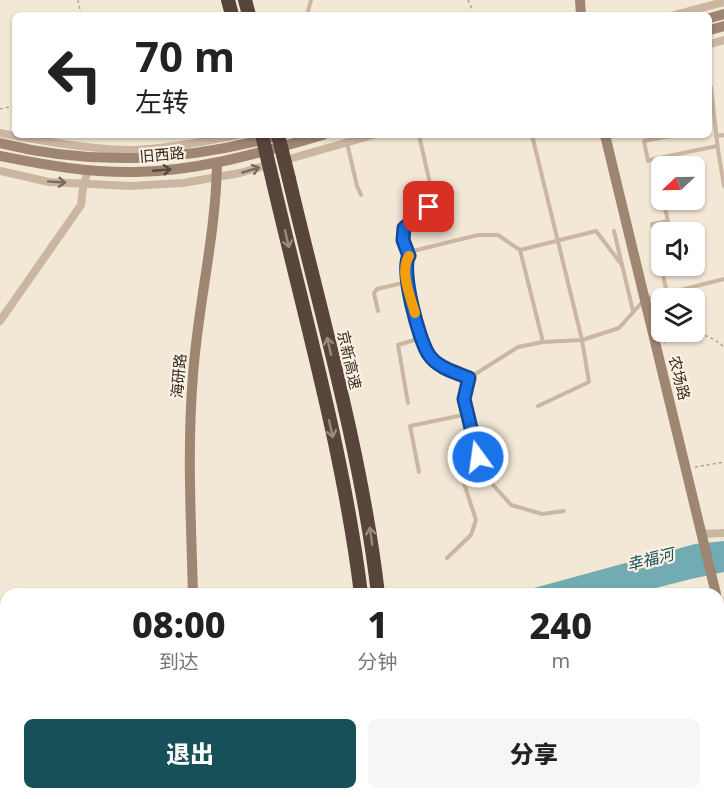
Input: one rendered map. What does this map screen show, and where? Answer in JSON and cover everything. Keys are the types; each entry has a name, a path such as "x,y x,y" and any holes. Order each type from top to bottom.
{"highway":[{"path":"263,138 340,465 354,538 360,588"},
{"name":"京新高速","path":"281,138 356,459 371,532 377,588"}],"street":[{"path":"686,12 724,2"},
{"path":"26,138 52,143 131,150 220,138"},
{"name":"旧西路","path":"0,143 56,153 130,160 171,157 238,147 270,138"},
{"name":"旧西路","path":"0,156 31,163 88,170 136,172 217,163 312,138"},
{"path":"0,171 49,182 158,186 240,173 361,138"},
{"name":"农场路","path":"606,138 716,588"},
{"name":"海研路","path":"193,588 190,436 193,373 217,202 217,163"},
{"path":"0,321 81,206 83,185 88,170"},
{"path":"702,535 724,533"}],"lane":[{"path":"712,97 724,186"},
{"path":"716,136 724,135"},
{"path":"409,256 403,240 404,228 429,207 433,197 420,138"},
{"path":"533,138 582,340 589,382 538,406"},
{"path":"651,160 648,161 644,141 660,138"},
{"path":"346,142 361,195"},
{"path":"669,156 717,146"},
{"path":"718,154 724,153"},
{"path":"665,210 668,221 652,224 666,288"},
{"path":"520,249 596,231 622,265"},
{"path":"614,231 633,312"},
{"path":"469,378 440,366 429,356 421,338 407,282 406,261 413,250 478,235 498,235 520,249 543,342"},
{"path":"687,288 724,279"},
{"path":"378,311 374,293 377,289 407,282"},
{"path":"564,511 542,513 511,505 487,478 477,453 464,399 469,378 518,347 543,342 582,340 619,328 645,299 651,297"},
{"path":"408,403 398,345 421,338"},
{"path":"419,472 410,426 468,414"},
{"path":"447,558 471,535 476,520 456,459 477,453"}],"path":[{"path":"468,0 472,9"},
{"path":"656,345 702,333 711,336 724,346"},
{"path":"686,469 724,462"}],"water":[{"name":"幸福河","path":"724,541 724,572 656,588 534,588 695,544"}],"slow traffic":[{"path":"409,256 406,261 406,276 415,313"}],"route":[{"path":"429,207 404,228 403,240 409,256 406,261 406,276 422,343 429,356 440,366 469,378 464,399 478,457"}]}
